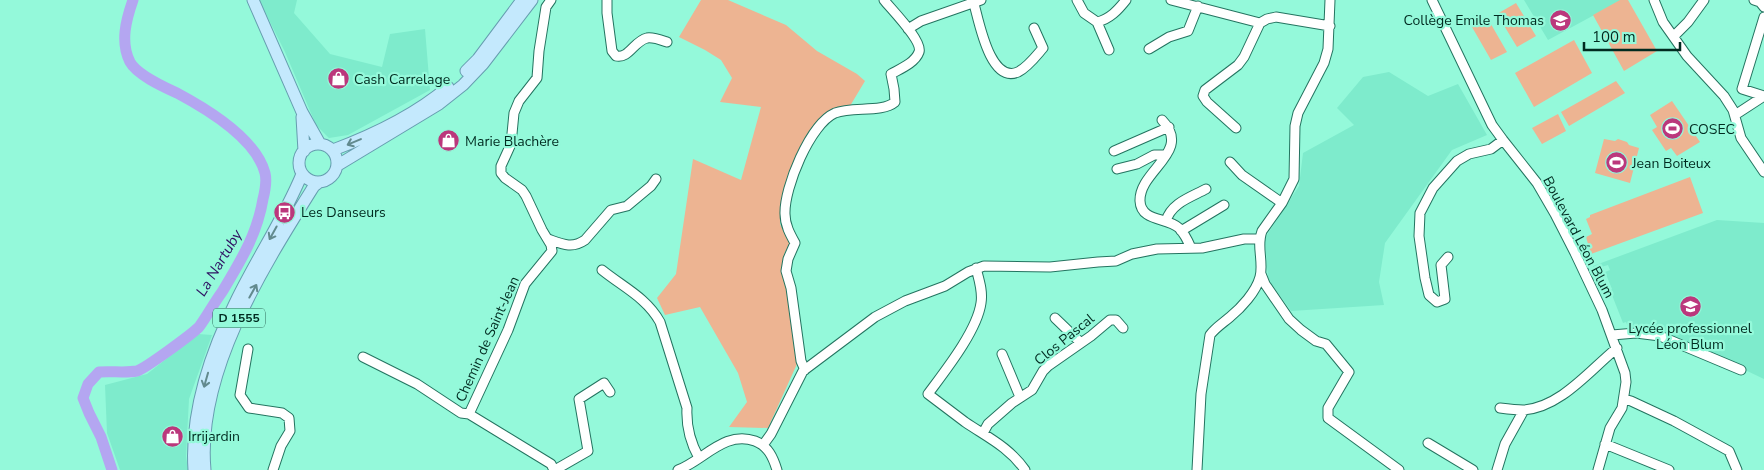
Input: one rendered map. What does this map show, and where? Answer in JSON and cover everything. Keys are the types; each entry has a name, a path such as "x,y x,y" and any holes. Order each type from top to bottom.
{"main road":[{"path":"254,0 302,112 320,144"},
{"path":"332,150 393,123 445,90 478,59 522,0"},
{"path":"338,165 439,104 463,85 484,64 532,0"},
{"path":"302,112 304,150 299,162 302,174 312,182 318,183 329,180 334,176 338,165 336,154 332,150 320,144 314,144 304,150"},
{"name":"D 1555","path":"194,470 194,428 213,354 237,298 285,212 302,174"},
{"name":"D 1555","path":"205,470 203,449 209,406 228,342 243,309 276,249 314,186 318,183"}],"street":[{"path":"551,0 546,7 536,78 519,101 514,113 511,144 501,166 501,173 522,190 548,240 568,246 580,244 611,210 630,204 651,186 656,179"},
{"path":"607,0 612,51 616,56 625,55 646,38 668,42"},
{"path":"805,370 801,361 791,288 786,271 794,243 785,221 786,200 802,154 810,140 828,118 850,109 886,106 895,102 890,74 914,59 919,49 918,44 908,29 884,0"},
{"path":"1077,0 1084,13 1097,22 1109,50"},
{"path":"1097,22 1105,20 1117,11 1126,0"},
{"path":"1171,0 1260,23"},
{"path":"1330,0 1328,48 1324,63 1298,113 1295,126 1294,179 1282,203 1262,231 1259,239 1261,274 1265,284 1289,320 1316,340 1326,344 1349,372 1328,408 1328,418 1399,470"},
{"name":"Boulevard Léon Blum","path":"1432,0 1481,104 1503,140 1543,192 1575,253 1612,335 1626,382 1622,408 1610,428 1603,470"},
{"path":"1654,0 1663,22 1692,62 1724,96 1733,110 1741,138 1764,172"},
{"path":"1674,36 1688,22 1704,0"},
{"path":"1754,0 1760,2 1764,7"},
{"path":"908,29 921,21 977,2 992,60 998,69 1008,74 1017,72 1028,65 1043,48 1034,28"},
{"path":"1149,49 1168,37 1188,31 1198,6"},
{"path":"1236,128 1207,102 1204,96 1205,90 1238,65 1260,23 1276,17 1330,26"},
{"path":"1764,17 1742,89 1764,96"},
{"path":"1735,116 1764,96"},
{"path":"1114,151 1165,124 1173,138 1171,147 1142,189 1141,208 1148,216 1166,221 1178,227 1191,248"},
{"path":"1448,258 1441,266 1445,299 1437,302 1429,295 1425,278 1419,236 1420,213 1433,188 1457,161 1469,154 1491,149 1503,140"},
{"path":"1118,168 1136,164 1154,155 1165,156"},
{"path":"1230,162 1242,175 1282,203"},
{"path":"1166,221 1168,213 1177,204 1206,189"},
{"path":"1181,231 1224,205"},
{"path":"763,445 771,434 795,384 805,370 875,317 905,301 945,286 976,268 984,266 1050,267 1116,261 1132,254 1157,249 1191,248 1224,244 1244,239 1259,239"},
{"name":"Chemin de Saint-Jean","path":"548,240 552,251 530,275 525,284 508,330 469,414 551,464 555,470"},
{"path":"976,268 981,287 981,302 977,319 953,360 928,394 1010,452 1025,470"},
{"path":"602,270 620,285 639,296 654,310 660,322 687,408 686,422 690,440 699,458"},
{"path":"1196,470 1201,394 1210,335 1213,330 1237,311 1250,296 1261,274"},
{"path":"1055,318 1081,343"},
{"name":"Clos Pascal","path":"983,433 988,424 1020,397 1032,390 1048,366 1110,320 1116,320 1123,328"},
{"path":"1612,335 1636,333 1660,336 1741,370"},
{"path":"1500,408 1524,410 1560,397 1616,348"},
{"path":"248,349 240,396 249,408 282,413 289,418 290,430 281,446 273,470"},
{"path":"1002,354 1020,397"},
{"path":"364,357 417,384 461,413 469,414"},
{"path":"555,470 588,451 578,398 604,383 610,392"},
{"path":"1624,399 1674,420 1729,451 1737,470"},
{"path":"1497,470 1505,444 1524,410"},
{"path":"678,470 726,441 739,438 753,440 763,445 774,458 776,470"},
{"path":"1428,443 1473,470"},
{"path":"1607,445 1669,470"},
{"name":"Boulevard Léon Blum","path":"1598,470 1607,445"}],"shaded area":[{"path":"259,0 297,0 294,13 330,54 382,67 390,34 425,29 430,90 348,135 329,138 316,125 285,52"},
{"path":"701,0 728,0 786,25 817,51 857,74 865,81 850,106 828,114 800,153 783,197 780,224 790,244 785,252 781,270 787,289 797,364 768,428 729,427 747,402 738,373 700,307 665,315 657,298 676,274 693,159 741,180 761,107 720,102 732,78 721,60 679,37"},
{"name":"Collège Emile Thomas","path":"1524,0 1622,0 1548,40"},
{"path":"1620,0 1628,0 1657,51 1624,71 1593,15"},
{"path":"1516,3 1536,36 1517,47 1497,14"},
{"path":"1488,19 1507,52 1491,60 1472,27"},
{"path":"1574,40 1592,73 1534,107 1515,73"},
{"path":"1389,72 1428,96 1458,84 1487,135 1452,150 1385,243 1379,282 1384,305 1291,311 1268,279 1265,238 1299,186 1303,153 1354,125 1337,108 1363,77"},
{"path":"1616,81 1625,93 1569,126 1561,112"},
{"name":"COSEC","path":"1672,101 1700,142 1677,156 1671,148 1666,151 1652,130 1657,127 1650,115"},
{"path":"1558,114 1566,131 1542,144 1532,128"},
{"name":"Jean Boiteux","path":"1604,139 1615,141 1618,139 1639,148 1630,183 1595,173"},
{"path":"1690,177 1703,213 1591,254 1586,237 1592,234 1586,219 1590,215"},
{"name":"Lycée professionnel Léon Blum","path":"1717,220 1764,223 1764,379 1661,334 1630,332 1626,322 1623,323 1610,290 1612,289 1605,272 1610,270 1608,265 1594,269 1593,266"},
{"path":"198,334 212,335 189,399 186,456 188,470 120,470 107,433 105,385 147,374"}],"waterway":[{"name":"La Nartuby","path":"112,470 101,437 83,398 88,384 99,372 133,372 142,369 199,327 247,248 257,224 266,183 265,173 260,160 252,148 229,126 216,116 158,84 133,67 125,47 126,23 133,0"}],"place":[{"name":"Collège Emile Thomas","path":"1560,20"},
{"name":"Cash Carrelage","path":"338,79"},
{"name":"COSEC","path":"1673,129"},
{"name":"Marie Blachère","path":"449,141"},
{"name":"Jean Boiteux","path":"1616,163"},
{"name":"Les Danseurs","path":"285,212"},
{"name":"Lycée professionnel Léon Blum","path":"1690,306"},
{"name":"Irrijardin","path":"172,436"}]}
